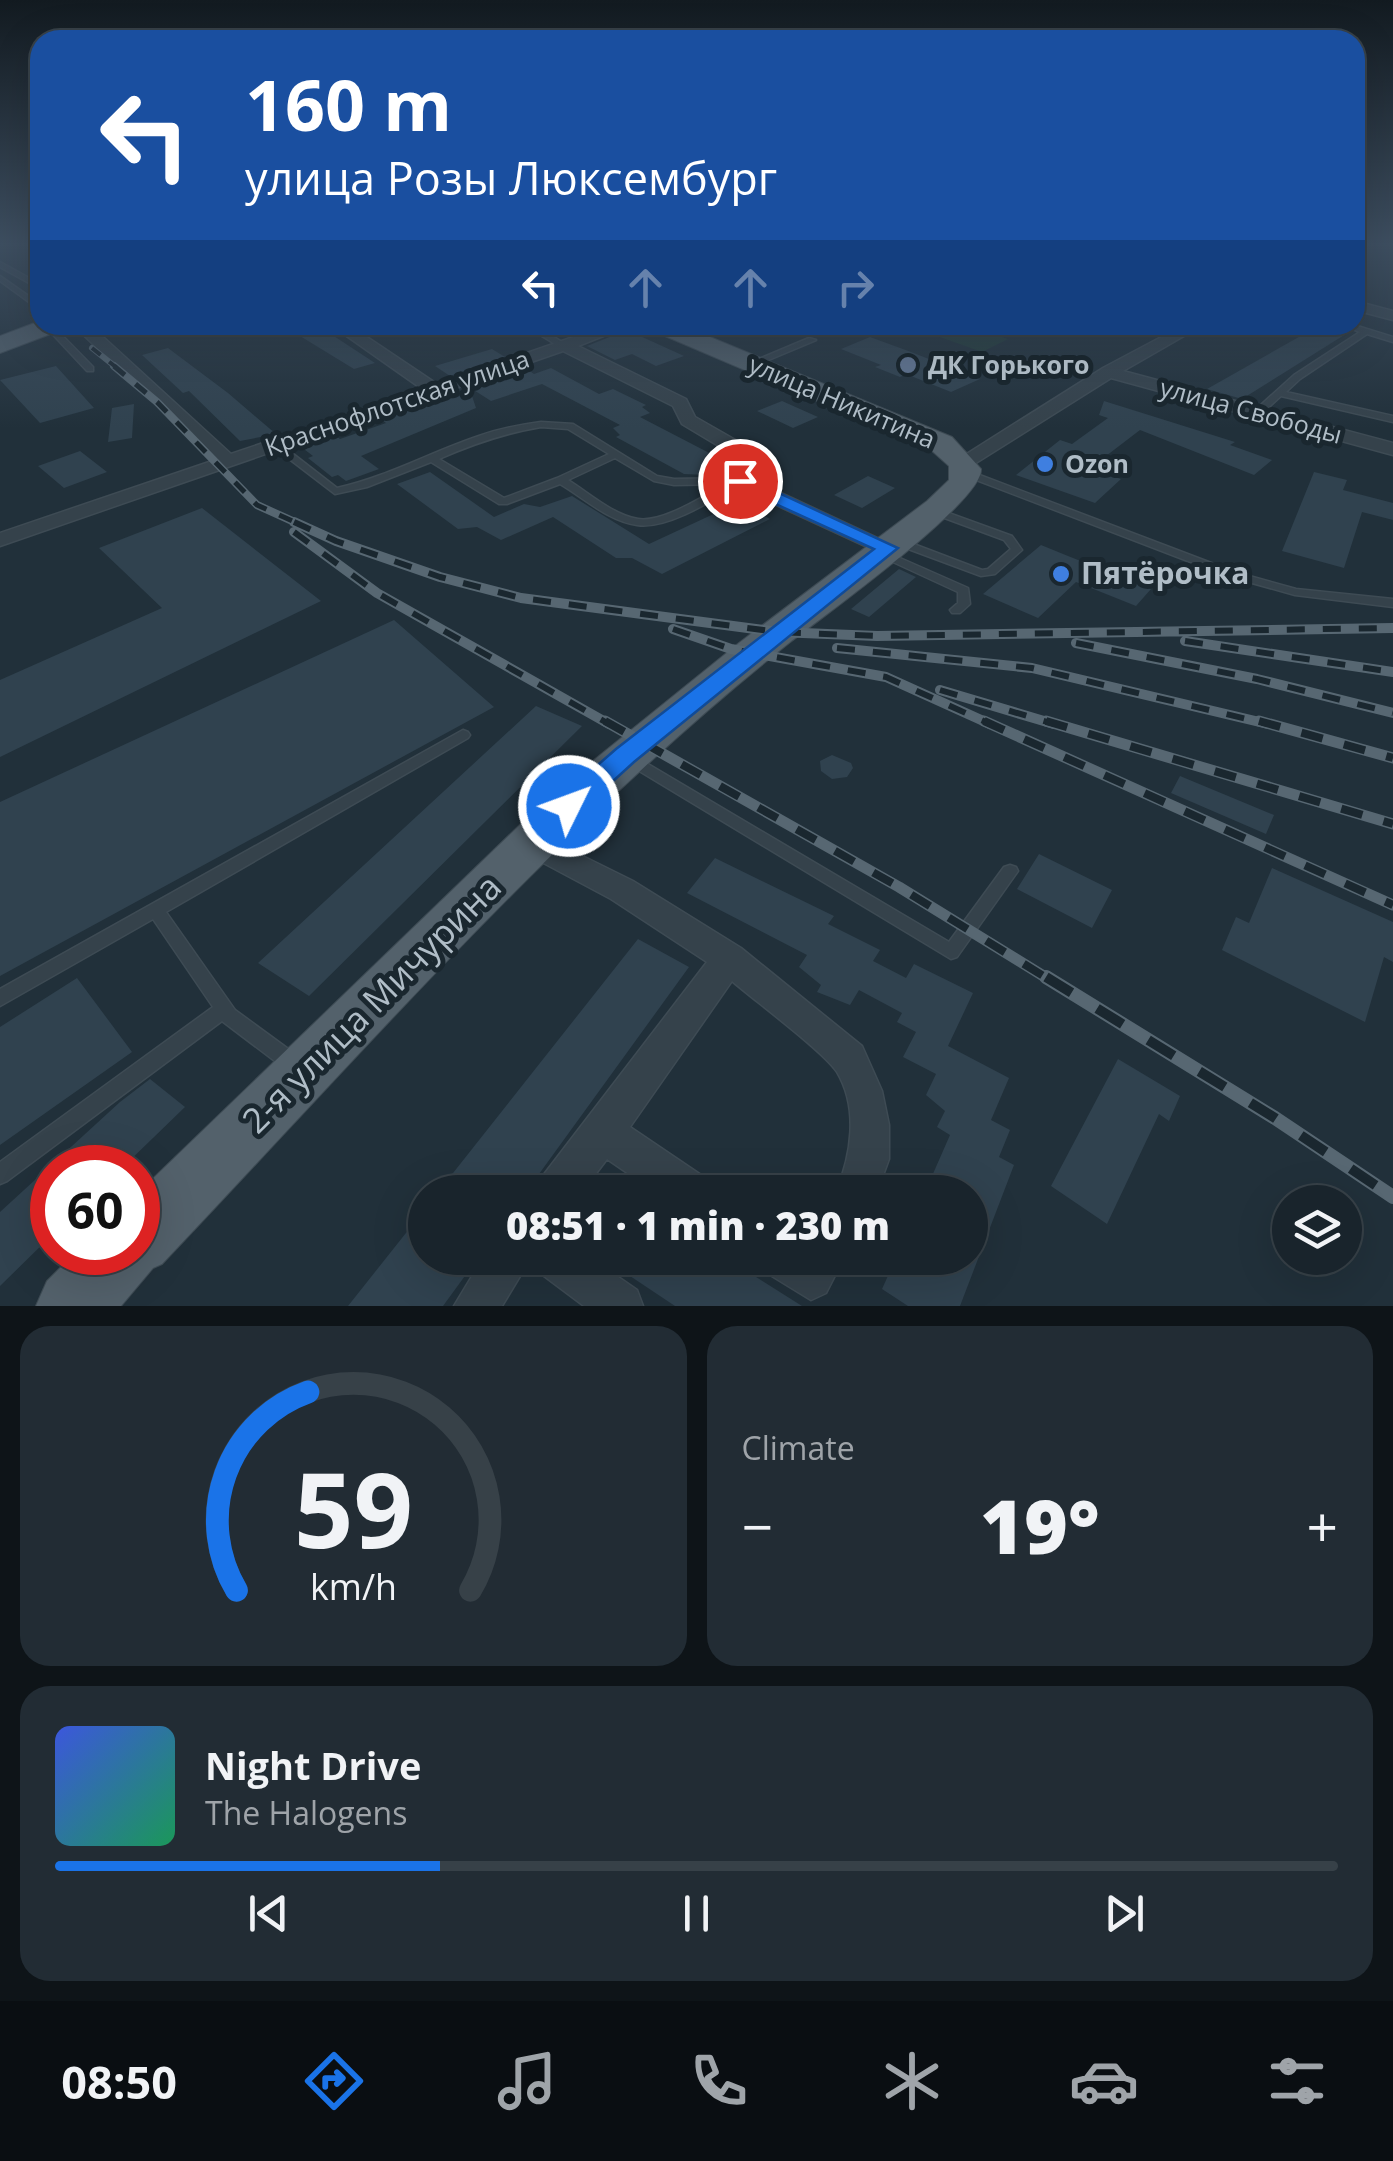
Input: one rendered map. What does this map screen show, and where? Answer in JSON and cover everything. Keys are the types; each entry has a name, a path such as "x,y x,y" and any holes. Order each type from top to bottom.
{"main road":[{"path":"0,345 30,333"},
{"name":"улица Никитина","path":"683,335 942,443 958,483"},
{"name":"2-я улица Мичурина","path":"160,1218 532,844 625,756 889,547 958,483"},
{"path":"72,1306 103,1275"}],"street":[{"path":"1365,308 1393,316"},
{"path":"91,335 222,464"},
{"path":"355,335 433,389"},
{"name":"Краснофлотская улица","path":"0,540 594,335"},
{"path":"958,483 1109,372 1177,335"},
{"path":"563,346 680,403 688,420 751,457 753,470 740,481 889,547"},
{"name":"улица Свободы","path":"1109,372 1393,449"},
{"path":"532,844 622,890 729,958 849,1058 860,1079 873,1132 865,1175"},
{"path":"570,1175 729,958"},
{"path":"603,1132 665,1175"},
{"path":"476,1306 497,1275"},
{"path":"578,1275 621,1306"}],"lane":[{"path":"1366,331 1393,340"},
{"path":"58,335 90,369"},
{"path":"545,335 563,346"},
{"path":"1256,414 1278,393 1360,335"},
{"path":"751,364 812,340"},
{"path":"1278,393 1393,419"},
{"path":"276,444 335,490 488,437 554,424 570,426 654,478 674,482 740,481"},
{"path":"432,459 503,502 614,456"},
{"path":"561,480 642,523 661,519 740,481"},
{"path":"889,547 982,573 992,572 1017,550 958,483"},
{"path":"958,483 1295,592 1393,603"},
{"path":"889,547 964,590 964,604 956,610"},
{"path":"0,998 464,735"},
{"path":"625,756 951,952 1010,871"},
{"path":"156,910 224,1009 304,1072"},
{"path":"0,1174 224,1009"}],"green space":[{"path":"934,335 996,335 1008,339 982,352"}],"building":[{"path":"298,335 332,335 375,363 354,369"},
{"path":"614,335 638,335 684,356 656,366 632,354 615,360 587,346"},
{"path":"1302,335 1344,335 1242,399 1207,389"},
{"name":"ДК Горького","path":"870,337 980,379 951,392 906,374 900,377 841,349"},
{"path":"168,348 276,434 240,441 189,391 183,393 142,355"},
{"path":"492,349 505,357 450,376 435,366"},
{"path":"56,366 94,408 40,423 0,380"},
{"path":"525,368 534,374 551,368 599,394 613,389 646,405 642,407 650,413 640,417 719,458 716,459 726,467 708,475 684,474 616,437 620,435 613,428 620,425 542,384 491,401 469,387"},
{"path":"471,393 476,408 361,456 379,469 346,481 338,475 332,477 308,458 313,456 300,446 334,434 340,439 386,423 380,418"},
{"path":"782,401 818,417 793,428 757,411"},
{"path":"1104,401 1235,442 1230,445 1272,460 1254,475 1140,430 1106,456 1124,462 1109,475 1121,479 1095,503 1016,475 1060,440 1072,444 1108,418 1099,415"},
{"path":"134,404 132,438 108,442 112,408"},
{"path":"80,451 107,472 64,488 38,466"},
{"path":"430,472 494,517 524,504 540,507 572,496 649,544 742,503 770,519 662,574 632,558 616,558 553,517 501,540 477,527 458,529 397,484"},
{"path":"1314,472 1347,480 1343,490 1393,503 1393,520 1362,512 1344,568 1282,551"},
{"path":"868,476 895,488 862,508 834,495"},
{"path":"202,508 321,601 0,757 0,680 162,608 99,548"},
{"path":"1041,545 1151,589 1136,606 1076,582 1038,618 983,594"},
{"path":"899,569 916,577 869,617 851,609"},
{"path":"394,620 494,707 0,976 0,802"},
{"path":"536,706 582,726 309,996 258,963"},
{"path":"832,755 851,763 853,768 847,777 832,779 821,771 820,761"},
{"path":"1180,776 1274,815 1266,834 1171,793"},
{"path":"1039,854 1112,890 1092,928 1017,889"},
{"path":"715,858 834,916 828,924 880,950 873,961 906,978 914,964 973,993 948,1046 1009,1078 991,1120 1010,1130 999,1157 1014,1165 988,1233 988,1175 932,1175 950,1135 937,1127 945,1111 926,1095 936,1074 903,1057 916,1032 897,1022 902,1013 859,990 850,1005 817,992 821,985 799,967 807,955 687,893"},
{"path":"1272,868 1393,922 1393,962 1384,957 1365,1022 1222,950 1236,917 1249,923"},
{"path":"638,939 689,967 538,1175 451,1175"},
{"path":"77,978 132,1052 0,1145 0,1027"},
{"path":"1118,1059 1180,1096 1169,1121 1159,1114 1107,1224 1051,1186"},
{"path":"150,1079 185,1107 146,1145 73,1145"},
{"path":"30,1184 30,1257 0,1286 0,1212"},
{"path":"408,1230 408,1275 466,1275 443,1306 348,1306"},
{"path":"628,1275 753,1275 802,1306 675,1306"},
{"path":"888,1275 972,1275 960,1306 908,1306 882,1289"}],"railway":[{"path":"92,348 117,368"},
{"path":"114,366 157,402 257,505 299,524"},
{"path":"294,522 440,577 521,598 778,632 877,636 1393,628"},
{"path":"294,532 377,593 609,724"},
{"path":"673,629 731,649 886,677 990,724"},
{"path":"1185,641 1393,672"},
{"path":"1076,643 1257,679 1393,713"},
{"path":"837,648 1032,668 1268,724"},
{"path":"940,690 1054,724"},
{"path":"605,721 899,887 1050,980"},
{"path":"984,721 1393,905"},
{"path":"1046,721 1393,824"},
{"path":"1259,721 1393,758"},
{"path":"1046,977 1275,1118 1393,1197"}],"place":[{"name":"ДК Горького","path":"908,365"},
{"name":"Ozon","path":"1045,464"},
{"name":"Пятёрочка","path":"1061,574"}],"route":[{"path":"569,806 767,641 888,548 740,481"}]}
